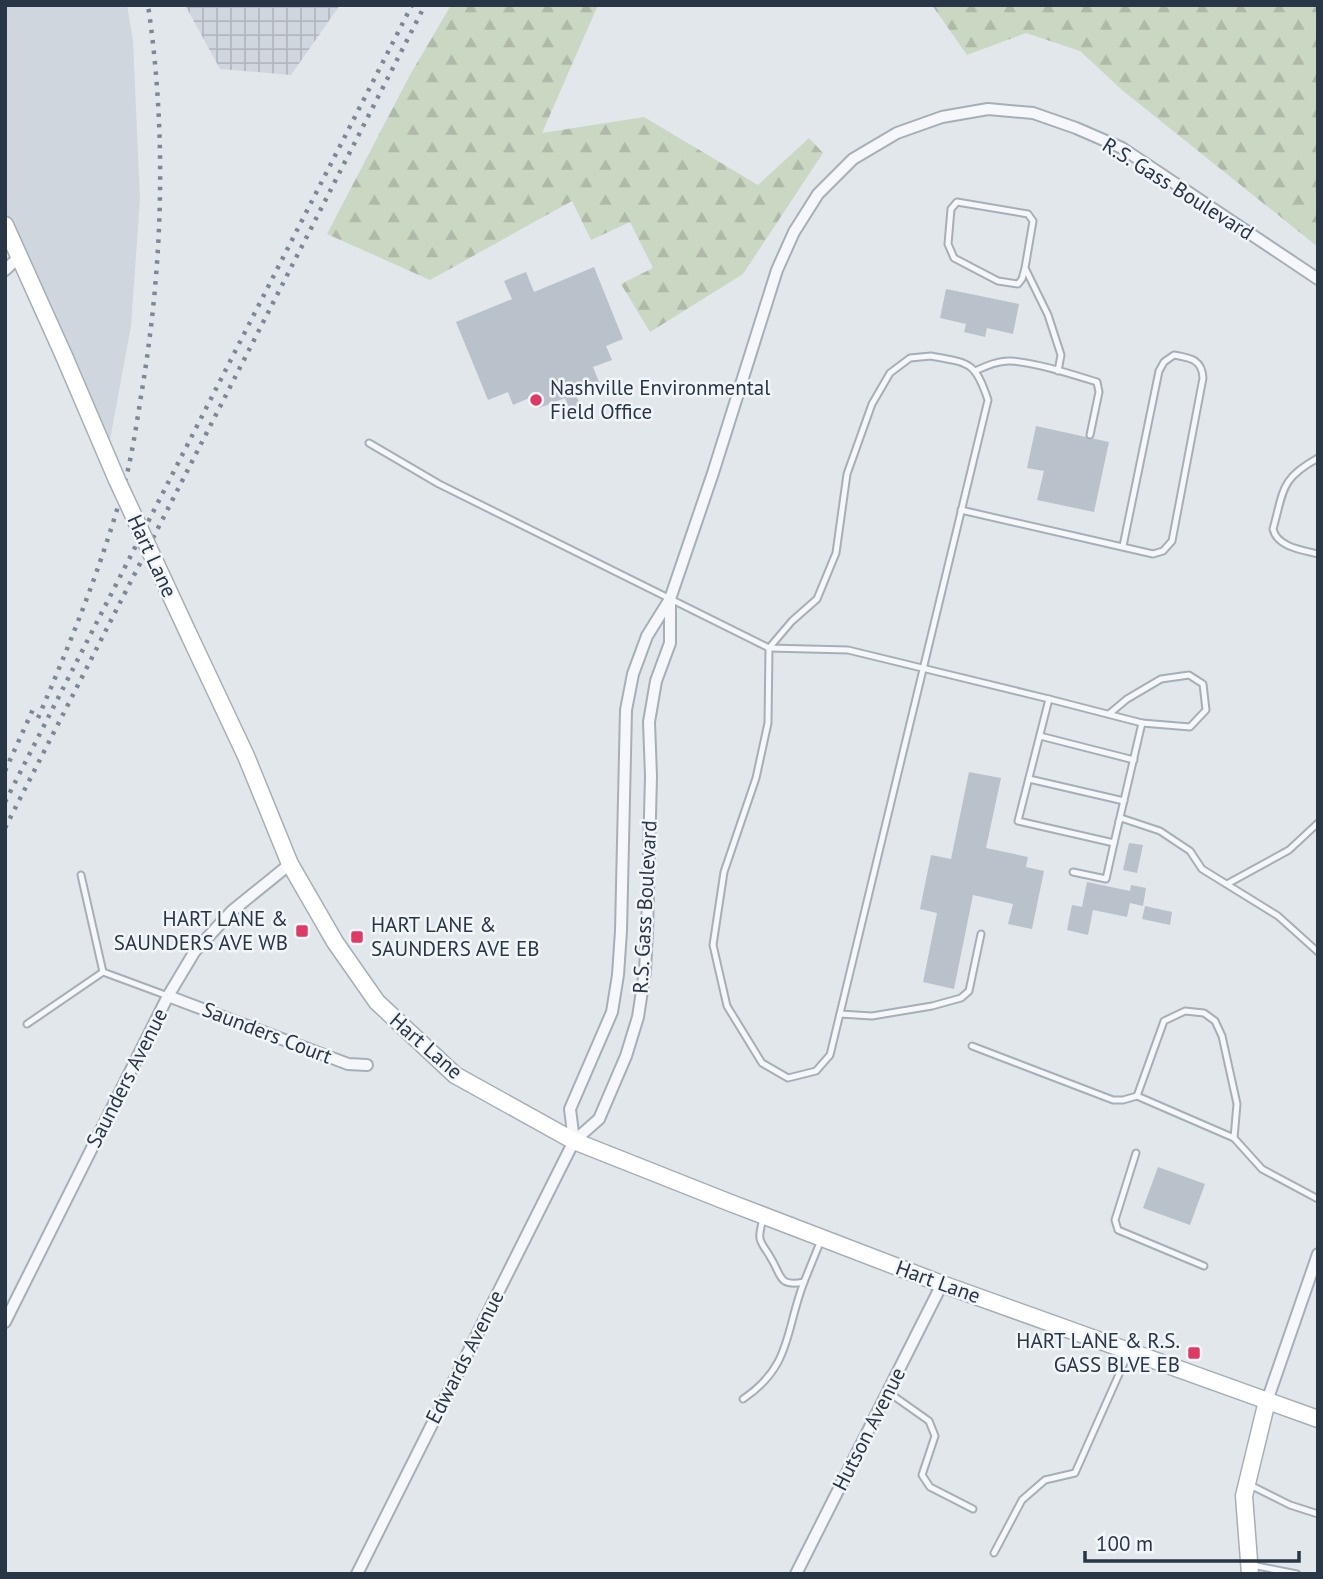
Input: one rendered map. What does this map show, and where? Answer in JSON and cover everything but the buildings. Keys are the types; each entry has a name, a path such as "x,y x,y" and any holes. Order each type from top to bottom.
{"main road":[{"name":"Hart Lane","path":"5,225 117,480 246,756 290,864 335,942 377,1002 426,1051 455,1075 574,1141 942,1284 1318,1419"},
{"path":"1250,1569 1244,1496 1267,1401"}],"street":[{"name":"R.S. Gass Boulevard","path":"574,1141 570,1109 612,1012 618,975 626,710 634,674 647,636 670,599 777,270 794,232 818,194 853,159 897,133 942,117 988,109 1033,113 1122,148 1318,279"},
{"path":"5,270 19,257"},
{"name":"R.S. Gass Boulevard","path":"574,1141 599,1119 626,1056 638,1017 645,971 647,932 651,776 649,722 656,681 670,643 670,599"},
{"name":"Saunders Avenue","path":"5,1322 168,996 195,951 232,911 290,864"},
{"name":"Saunders Court","path":"168,996 348,1064 367,1065"},
{"name":"Edwards Avenue","path":"357,1574 574,1141"},
{"path":"1267,1401 1318,1254"},
{"name":"Hutson Avenue","path":"796,1574 942,1284"}],"lane":[{"path":"1025,268 1023,279 1018,284 998,281 954,258 948,244 951,209 957,202 1028,214 1033,221 1025,268 1048,315 1060,355 1058,371"},
{"path":"961,510 1153,554 1163,551 1172,541 1203,378 1202,367 1195,359 1174,355 1164,362 1159,371 1123,546"},
{"path":"930,356 966,363 979,375 988,400 961,510 830,1055 816,1071 788,1078 762,1063 727,1006 713,945 724,873 756,778 768,723 769,648 792,621 817,599 836,553 847,474 872,404 890,373 910,358 930,356"},
{"path":"975,371 997,362 1011,361 1097,382 1100,392 1090,435"},
{"path":"369,443 439,484 769,648 848,650 1142,723 1190,727 1206,710 1203,684 1189,675 1161,679 1127,699 1109,714"},
{"path":"1318,458 1295,471 1286,483 1273,529 1277,539 1285,545 1318,554"},
{"path":"1049,699 1018,821 1114,843"},
{"path":"1073,872 1106,879 1142,723"},
{"path":"1040,736 1134,760"},
{"path":"1029,779 1124,801"},
{"path":"1119,822 1121,818 1160,831 1190,851 1202,869 1278,916 1318,952"},
{"path":"1227,884 1289,850 1318,823"},
{"path":"81,875 103,972"},
{"path":"840,1014 872,1016 961,998 969,991 981,934"},
{"path":"103,972 168,996"},
{"path":"27,1024 103,972"},
{"path":"1137,1096 1164,1021 1185,1011 1204,1013 1215,1021 1223,1036 1231,1069 1237,1104 1234,1138"},
{"path":"972,1046 1114,1100 1137,1096 1234,1138 1262,1169 1318,1199"},
{"path":"1136,1153 1115,1220 1118,1230 1203,1266"},
{"path":"764,1216 758,1236 764,1250 773,1260 776,1272 783,1281 792,1284 804,1282"},
{"path":"743,1399 759,1389 773,1373 783,1354 788,1343 793,1309 821,1238"},
{"path":"994,1553 1022,1500 1045,1480 1075,1473 1130,1351"},
{"path":"888,1392 929,1421 934,1436 922,1475 930,1487 973,1510"},
{"path":"1247,1483 1290,1505 1318,1514"},
{"path":"1250,1569 1297,1574"}],"shaded area":[{"path":"5,5 127,5 133,41 140,199 131,326 107,456 5,225"},
{"path":"185,5 340,5 291,75 220,69"}],"green space":[{"path":"451,5 598,5 542,133 644,117 758,185 809,138 823,153 743,274 650,332 621,284 653,268 630,222 591,240 572,201 430,280 327,234 410,75"},
{"path":"932,5 1318,5 1318,247 1122,90 1080,51 1026,33 967,55"}],"railway":[{"path":"38,718 109,536 133,445 154,298 160,200 158,103 148,5"},
{"path":"5,802 412,5"},
{"path":"5,828 425,5"},
{"path":"5,771 35,705"}],"place":[{"name":"Nashville Environmental Field Office","path":"536,400"},
{"name":"HART LANE & SAUNDERS AVE WB","path":"302,931"},
{"name":"HART LANE & SAUNDERS AVE EB","path":"357,937"},
{"name":"HART LANE & R.S. GASS BLVE EB","path":"1194,1353"}]}
